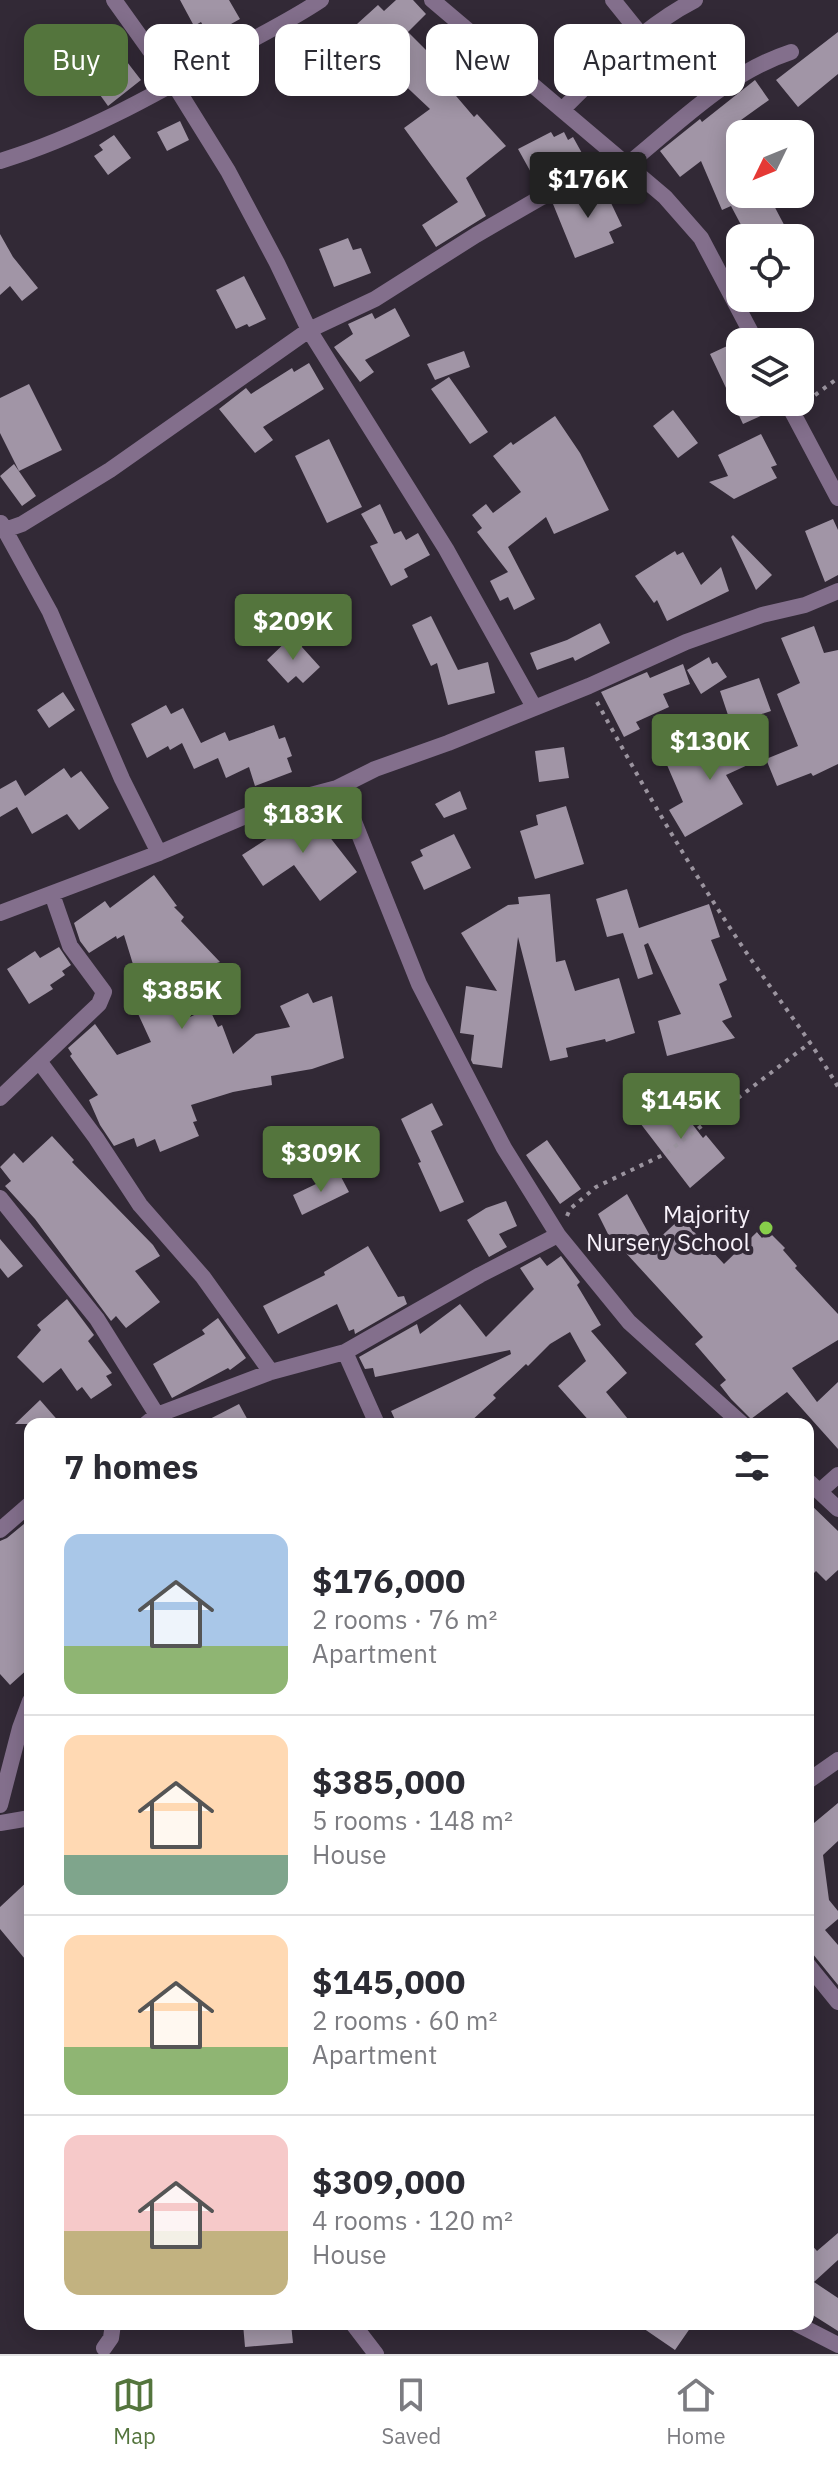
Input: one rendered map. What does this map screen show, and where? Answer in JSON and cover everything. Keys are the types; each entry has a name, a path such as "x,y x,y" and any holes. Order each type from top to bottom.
{"street":[{"path":"114,0 144,42"},
{"path":"259,35 321,0"},
{"path":"432,0 665,197 701,238 749,328"},
{"path":"613,0 632,24"},
{"path":"657,24 673,11 695,0"},
{"path":"159,853 122,779 50,612 3,525 22,524 110,470 309,330 375,299 540,198 625,163 721,87 763,61 791,52"},
{"path":"0,161 94,124 150,96"},
{"path":"181,96 228,171 309,330 446,549 534,707"},
{"path":"563,109 577,96"},
{"path":"795,416 838,498"},
{"path":"0,913 159,853 269,806 337,788 375,769 589,686 686,642 762,615 805,605 838,591"},
{"path":"337,788 353,819 419,984 504,1148 558,1235 629,1322 735,1418"},
{"path":"0,1098 99,1004 104,992 70,946 52,894"},
{"path":"39,1061 96,1138 140,1205 203,1277 271,1372"},
{"path":"0,1198 97,1319 152,1418"},
{"path":"161,1418 271,1372 345,1352 480,1275 558,1235"},
{"path":"345,1352 374,1418"},
{"path":"838,1475 814,1486 838,1509"},
{"path":"0,1530 24,1509"},
{"path":"0,1805 24,1717"},
{"path":"814,1777 838,1760"},
{"path":"0,1823 24,1819"},
{"path":"814,1972 838,2002"},
{"path":"104,2348 112,2330"},
{"path":"358,2330 376,2354"},
{"path":"809,2330 838,2345"}],"path":[{"path":"814,392 838,378"},
{"path":"589,686 641,784 688,862 738,940 811,1042 838,1087"},
{"path":"558,1235 570,1209 596,1187 665,1154 811,1042"}],"building":[{"path":"180,0 229,0 240,19 231,24 193,24"},
{"path":"396,0 413,0 426,14 410,30 410,24 357,24 378,5 384,11"},
{"path":"838,32 838,74 798,107 776,80"},
{"path":"410,34 426,50 426,96 456,96 506,146 466,178 486,216 436,247 422,225 458,202 404,128 430,109 410,90"},
{"path":"128,63 141,80 128,90"},
{"path":"755,80 769,100 741,120 726,120 726,208 722,210 701,161 680,177 660,151 735,96 745,96 745,88"},
{"path":"101,96 121,96 108,106"},
{"path":"180,121 189,140 167,151 157,132"},
{"path":"551,132 554,137 564,132 568,140 573,137 588,164 538,185 518,149"},
{"path":"114,135 131,158 108,175 94,156 103,150 99,145"},
{"path":"601,182 622,226 609,232 614,243 575,258 553,204"},
{"path":"732,208 775,208 784,224 741,224"},
{"path":"0,234 13,257 38,288 22,301 10,286 0,295"},
{"path":"348,238 353,250 361,248 371,273 334,287 319,249"},
{"path":"244,276 266,319 236,329 216,290"},
{"path":"395,308 410,336 365,360 374,372 360,382 334,347 353,334 348,324 372,313 375,319"},
{"path":"726,347 726,388 710,354"},
{"path":"464,351 470,367 435,380 427,364"},
{"path":"309,363 324,389 263,427 273,440 255,453 219,409 246,388 251,394 292,368 294,372"},
{"path":"449,377 488,432 470,444 431,389"},
{"path":"29,384 62,450 19,471 0,433 0,398"},
{"path":"673,410 698,443 678,458 653,426"},
{"path":"555,416 580,453 609,510 554,534 546,517 508,547 535,599 514,610 508,597 500,601 490,581 508,572 477,532 482,528 472,515 486,504 493,513 521,492 493,456"},
{"path":"739,416 760,416 743,424"},
{"path":"761,434 777,465 771,467 777,478 734,499 709,482 728,476 718,455"},
{"path":"329,439 362,507 327,523 295,456"},
{"path":"14,464 36,496 22,506 0,476"},
{"path":"380,504 394,534 401,531 406,540 418,533 430,555 404,569 408,577 391,586 370,546 378,543 361,514"},
{"path":"833,519 838,530 838,575 825,582 805,531"},
{"path":"733,535 772,575 756,590 731,537"},
{"path":"675,551 677,555 683,552 701,585 721,567 729,591 667,621 657,600 654,603 635,576"},
{"path":"431,616 458,670 488,662 495,693 448,705 437,663 431,666 412,625"},
{"path":"600,623 610,643 575,661 573,657 537,670 530,653 567,640"},
{"path":"814,626 824,653 838,650 838,764 813,776 811,773 777,786 766,759 798,746 777,694 800,683 781,638"},
{"path":"292,636 320,667 303,683 296,676 288,683 267,660"},
{"path":"709,657 712,664 717,662 727,677 701,694 687,670"},
{"path":"683,664 690,684 663,694 669,707 636,722 640,729 624,737 601,692 647,672 650,678"},
{"path":"759,678 771,711 731,724 720,691"},
{"path":"63,692 75,710 49,728 37,710"},
{"path":"166,705 171,714 183,708 201,743 225,732 229,741 274,725 279,739 285,737 292,756 287,758 292,772 255,786 249,767 226,778 218,758 194,769 182,743 170,750 168,746 147,758 131,724"},
{"path":"750,731 763,758 726,775 743,804 685,837 669,810 683,802 667,765"},
{"path":"564,747 569,778 539,782 535,751"},
{"path":"64,768 71,778 81,771 109,808 79,830 67,814 32,834 17,807 0,817 0,789 16,780 25,796"},
{"path":"460,791 467,809 444,818 435,804"},
{"path":"566,806 584,864 535,879 520,831 538,825 536,815"},
{"path":"316,807 330,828 325,831 357,872 320,901 294,865 263,886 242,855"},
{"path":"454,834 471,868 424,890 411,862 423,856 420,850"},
{"path":"154,875 184,917 181,921 220,962 172,977 190,1017 209,1008 218,1027 222,1025 233,1054 256,1034 290,1027 280,1006 308,993 313,1003 332,996 344,1058 312,1069 271,1076 272,1085 233,1092 191,1105 199,1136 160,1152 155,1139 137,1147 134,1138 114,1146 89,1100 98,1095 70,1056 72,1054 68,1048 95,1024 117,1055 151,1042 134,1005 144,1000 124,935 117,939 116,936 89,953 80,941 74,923 105,901 110,908"},
{"path":"627,889 639,928 709,904 720,937 711,940 727,980 719,984 732,1017 722,1021 735,1038 667,1056 658,1021 681,1014 648,943 644,945 653,974 638,979 623,933 607,937 596,899"},
{"path":"550,894 556,962 565,960 575,991 619,978 635,1033 606,1042 605,1039 566,1048 568,1057 550,1061 518,937 502,1068 473,1064 474,1035 460,1033 466,986 497,991 461,933 508,905 519,904 518,897"},
{"path":"59,947 71,965 62,971 65,975 50,985 53,989 29,1004 7,969 35,951 40,958"},
{"path":"669,1094 703,1138 706,1135 725,1158 690,1188 637,1119"},
{"path":"432,1103 443,1125 431,1131 464,1202 440,1212 401,1119"},
{"path":"52,1136 74,1160 72,1162 153,1245 160,1256 135,1271 160,1302 126,1328 116,1316 111,1321 35,1219 5,1186 11,1181 0,1167 14,1153 23,1163"},
{"path":"547,1140 581,1189 560,1204 526,1155"},
{"path":"339,1173 349,1192 302,1215 293,1195"},
{"path":"627,1194 654,1243 681,1218 724,1264 757,1232 762,1238 769,1232 785,1248 783,1250 797,1266 795,1268 838,1314 838,1340 792,1368 817,1402 838,1382 838,1449 814,1422 814,1418 810,1418 787,1392 750,1418 720,1385 726,1380 695,1344 703,1337 615,1241 612,1242 598,1214"},
{"path":"506,1201 517,1226 499,1234 507,1247 489,1257 467,1220 486,1208"},
{"path":"0,1239 23,1266 8,1278 0,1268"},
{"path":"368,1246 398,1297 404,1296 407,1304 355,1334 354,1329 349,1331 337,1304 278,1334 263,1306 325,1275 324,1272"},
{"path":"561,1256 580,1282 577,1285 601,1325 591,1331 627,1373 606,1392 627,1418 587,1418 558,1386 586,1361 570,1332 550,1344 528,1366 526,1364 493,1395 496,1398 474,1418 394,1418 391,1411 511,1354 510,1350 375,1377 373,1368 365,1369 359,1357 417,1324 420,1334 460,1304 486,1337 534,1289 520,1268 540,1257 547,1266"},
{"path":"67,1299 94,1335 88,1341 112,1373 106,1376 112,1385 91,1399 82,1387 77,1391 61,1368 43,1383 17,1357 41,1330 37,1325"},
{"path":"218,1318 246,1358 230,1370 228,1368 172,1398 153,1364 205,1334 202,1330"},
{"path":"40,1400 56,1418 24,1418 24,1424 15,1424"},
{"path":"239,1404 247,1418 212,1418"},
{"path":"814,1508 838,1531 838,1570 826,1581 816,1571 814,1573"},
{"path":"24,1524 24,1672 10,1685 0,1674 0,1541"},
{"path":"838,1803 838,1841 823,1855 829,1900 838,1911 838,1919 825,1930 838,1945 838,1985 814,1955 814,1823"},
{"path":"24,1885 24,1958 0,1929 0,1907"},
{"path":"838,2233 838,2260 814,2282 814,2248 817,2251"},
{"path":"814,2282 838,2298 838,2331 814,2316"},
{"path":"244,2330 292,2330 293,2343 245,2347"},
{"path":"646,2330 689,2330 675,2350"}],"place":[{"name":"Majority Nursery School","path":"766,1228"}]}
